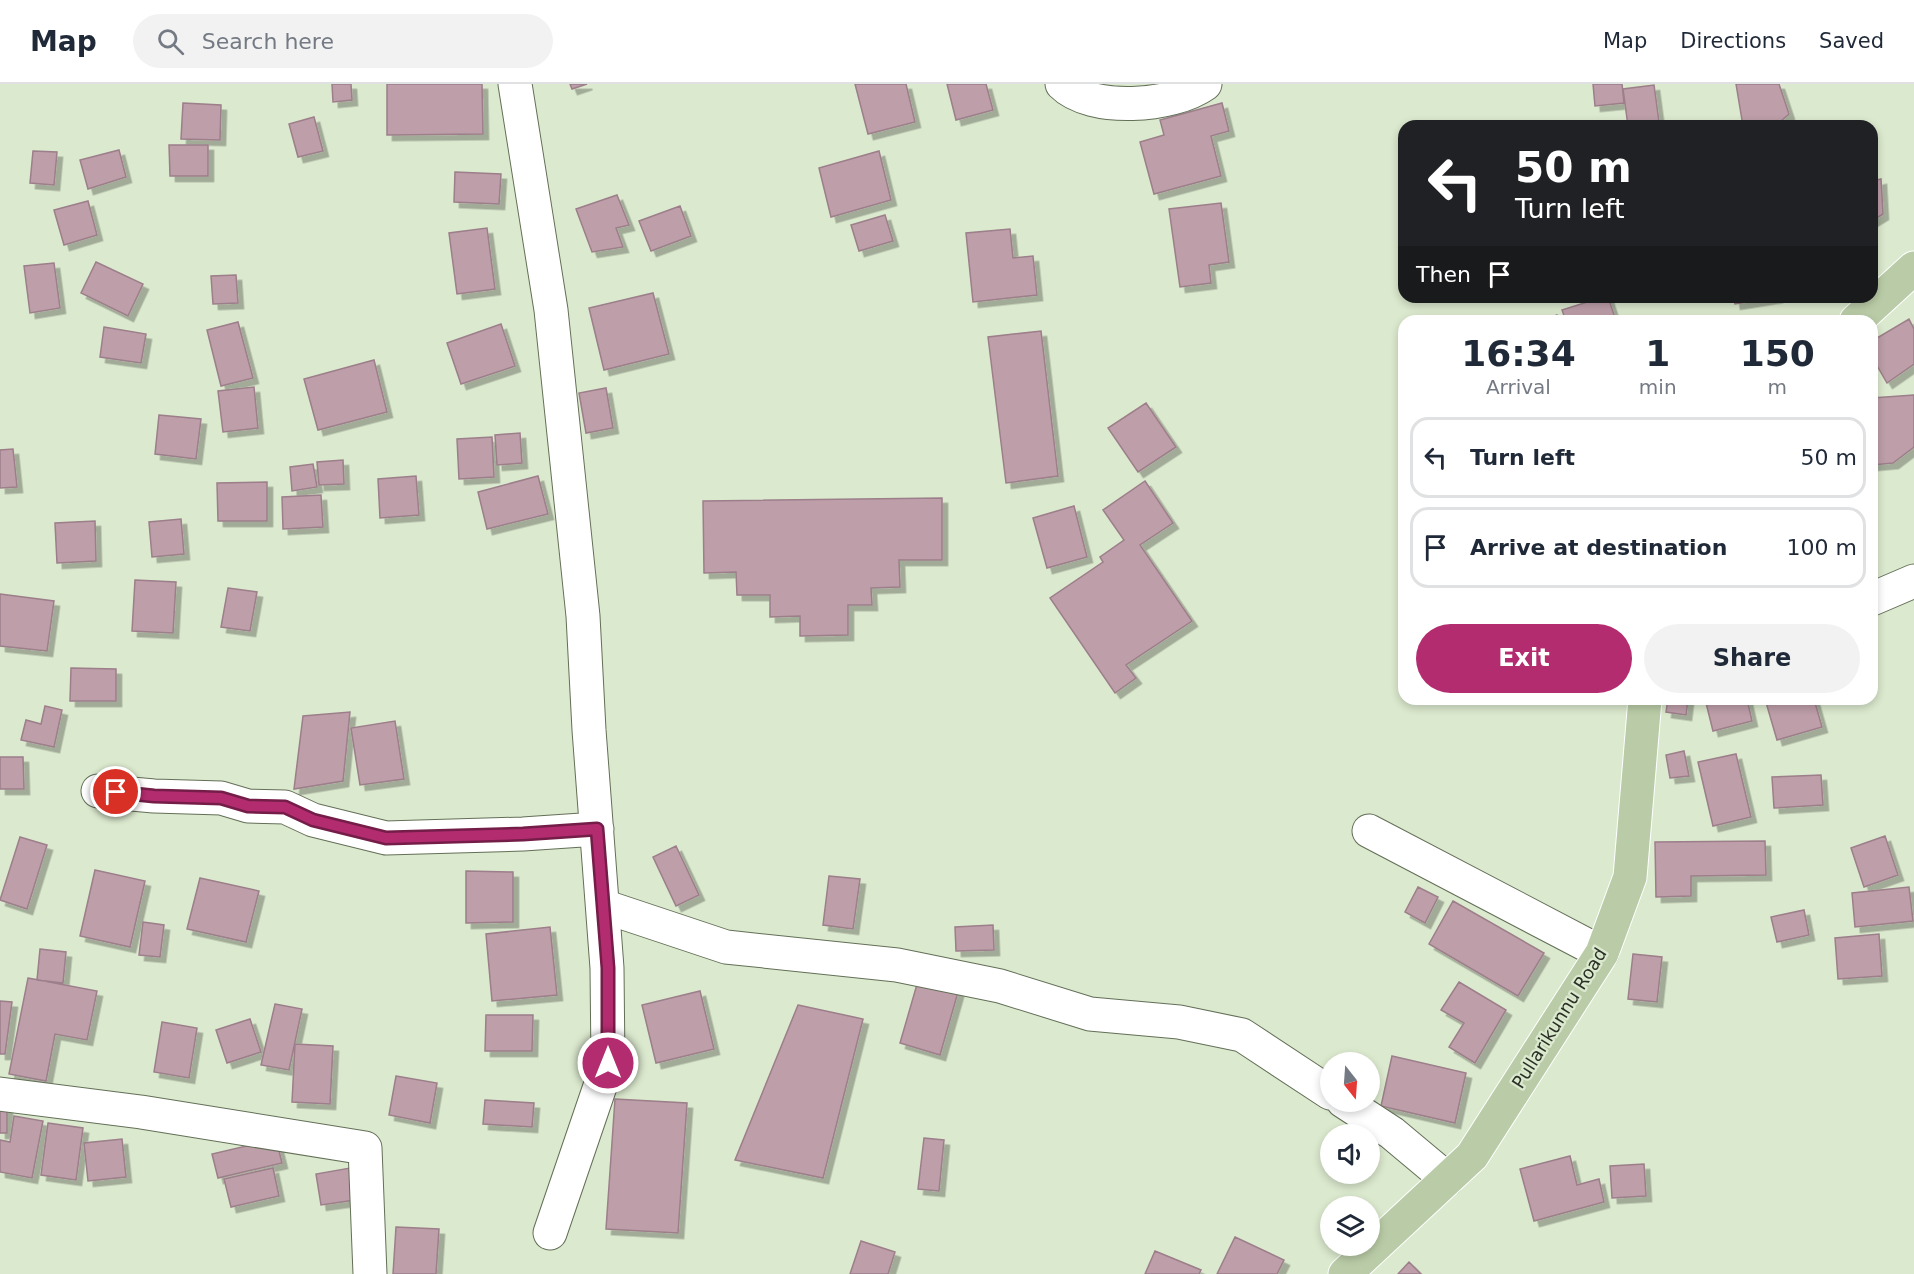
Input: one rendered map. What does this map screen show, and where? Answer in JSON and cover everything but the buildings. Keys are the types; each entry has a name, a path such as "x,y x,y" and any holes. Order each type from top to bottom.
{"main road":[{"path":"1878,301 1914,268"},
{"path":"1863,315 1876,303"},
{"name":"Pullarikunnu Road","path":"1345,1274 1472,1156 1602,953 1630,877 1644,705"}],"street":[{"path":"515,84 552,322 583,616 589,730 608,968 608,1063 550,1233"},
{"path":"1062,84 1069,91 1111,104 1150,103 1197,90 1205,84"},
{"path":"1878,596 1914,581"},
{"path":"98,790 154,796 221,798 248,806 285,807 313,820 386,838 523,834 597,829"},
{"path":"1368,831 1602,953"},
{"path":"603,906 726,947 897,965 1000,986 1090,1014 1179,1022 1242,1035 1320,1086"},
{"path":"0,1094 141,1112 365,1148 370,1274"},
{"path":"1360,1112 1392,1133 1447,1179"}],"route":[{"path":"116,792 154,796 221,798 248,806 285,807 313,820 386,838 523,834 597,829 608,968 608,1063"}]}
